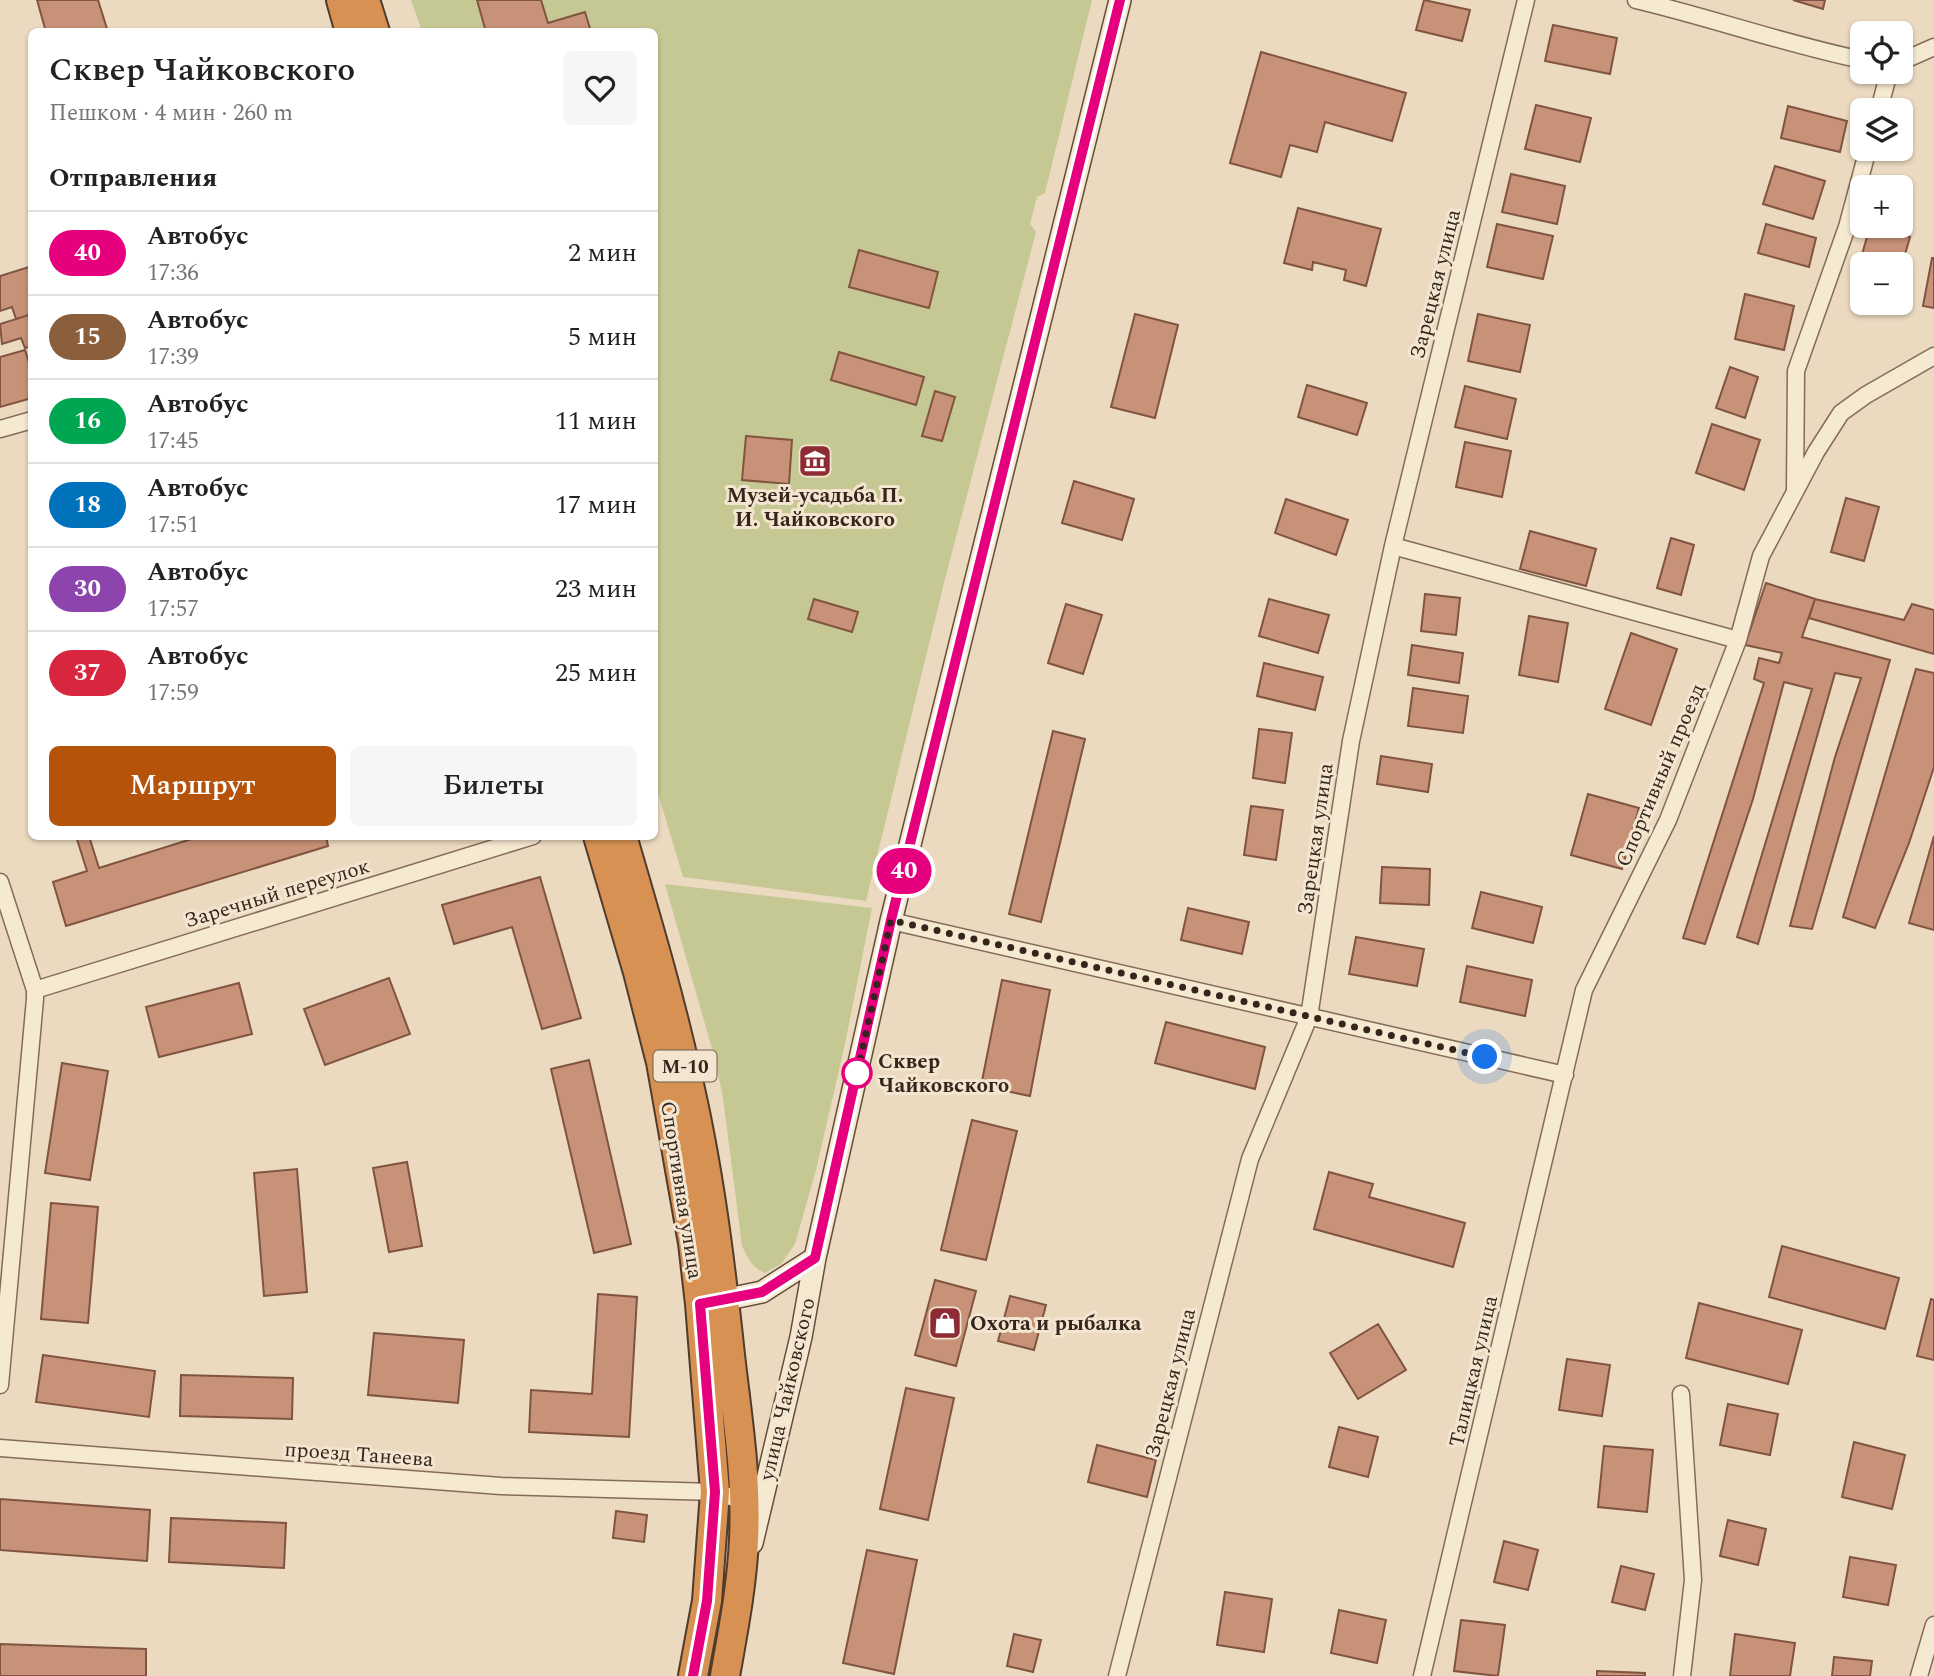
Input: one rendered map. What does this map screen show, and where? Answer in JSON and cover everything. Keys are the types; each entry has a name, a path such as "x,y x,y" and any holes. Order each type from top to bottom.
{"highway":[{"path":"341,0 349,28"},
{"path":"365,0 374,28"},
{"name":"Спортивная улица","path":"599,840 661,1062 682,1178 712,1302 745,1481 744,1540 737,1602"},
{"name":"Спортивная улица","path":"623,840 659,962 687,1074 708,1189 715,1492 707,1601 693,1676"},
{"name":"улица Чайковского","path":"725,1676 737,1602"}],"street":[{"name":"улица Чайковского","path":"737,1602 801,1337 815,1258 891,920 1120,0"},
{"name":"Зарецкая улица","path":"1117,1676 1250,1159 1310,1017 1351,741 1393,546 1526,0"},
{"path":"1636,0 1698,15 1803,47 1850,57"},
{"path":"1913,56 1934,47"},
{"path":"1795,491 1796,371 1847,228 1865,161"},
{"name":"Спортивный проезд","path":"1565,1075 1584,990 1668,820 1738,640 1761,556 1841,413 1866,395 1934,356"},
{"path":"0,429 28,421"},
{"path":"1393,546 1738,640"},
{"name":"Заречный переулок","path":"35,990 520,840"},
{"path":"0,882 35,990 0,1385"},
{"path":"891,920 1565,1075"},
{"name":"Талицкая улица","path":"1422,1676 1565,1075"},
{"path":"712,1302 762,1292 815,1258"},
{"path":"1681,1394 1693,1580 1682,1676"},
{"name":"проезд Танеева","path":"0,1448 501,1486 715,1492 744,1501"},
{"path":"1919,1676 1934,1625"}],"green space":[{"name":"Музей-усадьба П. И. Чайковского","path":"411,0 1092,0 1045,193 1037,197 1030,224 1036,232 945,579 866,901 683,877 658,793 658,28 421,28"},
{"path":"665,884 872,908 845,1044 816,1170 795,1244 781,1264 765,1273 748,1258 742,1246 723,1098 715,1059"}],"building":[{"path":"37,0 98,0 107,28 45,28"},
{"path":"477,0 541,0 548,23 585,12 590,28 485,28"},
{"path":"1424,0 1470,10 1462,41 1416,30"},
{"path":"1793,0 1825,0 1823,9"},
{"path":"1553,25 1617,38 1610,74 1545,61"},
{"path":"1261,52 1406,93 1392,141 1325,122 1317,152 1290,145 1281,177 1230,163"},
{"path":"1536,105 1591,118 1580,162 1525,149"},
{"path":"1788,106 1847,121 1840,152 1781,138"},
{"path":"1775,166 1825,181 1813,219 1763,204"},
{"path":"1511,174 1565,186 1557,224 1502,212"},
{"path":"1298,208 1381,229 1366,286 1344,280 1346,270 1313,262 1312,270 1284,263"},
{"path":"1497,224 1553,236 1543,279 1487,267"},
{"path":"1766,224 1816,238 1809,267 1758,253"},
{"path":"1867,238 1910,238 1906,252 1863,252"},
{"path":"859,250 938,272 929,308 849,287"},
{"path":"1934,258 1934,308 1923,306"},
{"path":"28,267 28,315 16,319 12,307 0,311 0,276"},
{"path":"1745,294 1794,306 1784,350 1735,339"},
{"path":"1135,314 1178,325 1155,418 1111,407"},
{"path":"1478,314 1530,325 1520,372 1468,361"},
{"path":"28,315 28,347 25,348 21,338 2,344 0,324"},
{"path":"25,350 28,359 28,399 0,407 0,357"},
{"path":"839,352 924,377 916,405 831,380"},
{"path":"1730,367 1758,377 1745,418 1716,408"},
{"path":"1307,385 1367,403 1357,435 1298,417"},
{"path":"1465,386 1516,399 1507,439 1455,427"},
{"path":"935,391 955,397 942,441 922,436"},
{"path":"1712,424 1760,440 1744,490 1696,473"},
{"path":"746,436 792,440 789,484 742,480"},
{"path":"1465,442 1511,451 1502,497 1456,487"},
{"path":"1074,481 1134,499 1122,540 1062,523"},
{"path":"1846,498 1879,507 1864,561 1831,552"},
{"path":"1286,499 1348,520 1336,555 1275,533"},
{"path":"1530,531 1596,549 1586,586 1520,569"},
{"path":"1671,538 1694,545 1681,595 1657,588"},
{"path":"1766,583 1815,599 1802,637 1890,660 1812,929 1790,926 1835,757 1861,678 1835,673 1758,944 1737,937 1812,689 1784,682 1753,799 1705,944 1683,938 1764,683 1754,679 1759,658 1779,663 1782,653 1745,645"},
{"path":"1425,594 1460,598 1456,635 1421,631"},
{"path":"814,599 858,612 852,632 808,619"},
{"path":"1269,599 1329,615 1318,653 1259,636"},
{"path":"1815,599 1904,620 1912,604 1934,610 1934,654 1809,618"},
{"path":"1066,604 1102,615 1083,674 1048,663"},
{"path":"1529,616 1568,623 1558,682 1519,675"},
{"path":"1631,633 1677,649 1651,725 1605,709"},
{"path":"1412,645 1463,653 1459,683 1408,675"},
{"path":"1264,663 1323,677 1315,710 1257,696"},
{"path":"1916,669 1934,673 1934,767 1909,843 1875,928 1843,917"},
{"path":"1413,688 1468,696 1463,733 1408,726"},
{"path":"1259,729 1292,733 1285,783 1253,778"},
{"path":"1053,731 1085,739 1041,922 1009,914"},
{"path":"1381,756 1432,764 1428,792 1377,784"},
{"path":"1588,794 1639,808 1622,869 1571,855"},
{"path":"1251,806 1283,810 1276,860 1244,855"},
{"path":"1934,836 1934,930 1909,923"},
{"path":"77,840 90,840 99,868 188,840 327,840 328,846 66,926 53,882 87,871"},
{"path":"1382,867 1430,869 1429,905 1380,903"},
{"path":"540,877 581,1018 542,1029 512,927 454,944 442,905"},
{"path":"1481,892 1542,907 1533,943 1472,928"},
{"path":"1188,908 1249,922 1242,954 1181,940"},
{"path":"1356,937 1424,949 1417,986 1349,974"},
{"path":"1467,966 1532,980 1525,1016 1460,1002"},
{"path":"389,978 410,1034 325,1065 304,1009"},
{"path":"1002,980 1050,990 1030,1096 981,1086"},
{"path":"239,983 252,1034 159,1057 146,1007"},
{"path":"1166,1022 1265,1047 1255,1089 1155,1063"},
{"path":"589,1060 631,1244 594,1253 551,1069"},
{"path":"62,1063 108,1071 90,1180 45,1173"},
{"path":"972,1120 1017,1131 986,1260 941,1250"},
{"path":"407,1162 422,1246 389,1252 373,1168"},
{"path":"297,1169 307,1292 264,1296 254,1173"},
{"path":"1329,1172 1373,1184 1369,1197 1465,1223 1453,1267 1314,1229"},
{"path":"51,1203 98,1207 88,1323 41,1319"},
{"path":"1782,1246 1899,1278 1885,1329 1769,1297"},
{"name":"Охота и рыбалка","path":"935,1280 976,1291 956,1366 915,1355"},
{"path":"598,1294 637,1297 629,1437 529,1432 531,1390 592,1394"},
{"path":"1010,1296 1046,1305 1034,1350 998,1341"},
{"path":"1931,1299 1934,1300 1934,1360 1917,1356"},
{"path":"1699,1303 1802,1330 1788,1384 1686,1358"},
{"path":"1378,1324 1406,1370 1358,1399 1330,1353"},
{"path":"374,1333 464,1340 458,1403 368,1395"},
{"path":"43,1355 155,1371 149,1417 36,1402"},
{"path":"1567,1359 1610,1365 1602,1416 1559,1410"},
{"path":"181,1375 293,1378 292,1419 180,1416"},
{"path":"906,1388 954,1398 928,1520 880,1509"},
{"path":"1728,1404 1778,1414 1770,1455 1720,1445"},
{"path":"1339,1427 1378,1437 1368,1477 1329,1467"},
{"path":"1854,1442 1905,1455 1892,1509 1842,1497"},
{"path":"1097,1445 1156,1460 1147,1497 1088,1482"},
{"path":"1604,1446 1653,1450 1647,1512 1598,1507"},
{"path":"0,1499 150,1510 147,1561 0,1550"},
{"path":"616,1511 647,1515 644,1542 613,1538"},
{"path":"171,1518 286,1523 284,1568 169,1562"},
{"path":"1728,1520 1766,1529 1758,1565 1720,1556"},
{"path":"1504,1541 1538,1550 1528,1590 1494,1582"},
{"path":"867,1550 917,1560 894,1674 843,1663"},
{"path":"1850,1557 1896,1565 1888,1605 1843,1597"},
{"path":"1621,1566 1654,1574 1645,1610 1612,1602"},
{"path":"1225,1592 1272,1599 1264,1652 1217,1645"},
{"path":"1339,1610 1386,1620 1377,1663 1331,1653"},
{"path":"1461,1620 1505,1625 1498,1676 1454,1671"},
{"path":"1014,1634 1041,1640 1033,1672 1007,1666"},
{"path":"1735,1634 1795,1643 1790,1676 1730,1676"},
{"path":"0,1644 146,1649 146,1676 0,1676"},
{"path":"1834,1657 1872,1661 1870,1676 1832,1676"},
{"path":"1597,1671 1645,1673 1645,1676 1597,1676"}],"bus line":[{"name":"40","path":"693,1676 707,1601 715,1492 700,1304 762,1292 815,1258 891,920 1120,0"}],"place":[{"name":"Музей-усадьба П. И. Чайковского","path":"815,461"},
{"name":"Сквер Чайковского","path":"857,1073"},
{"name":"Охота и рыбалка","path":"945,1323"}],"route":[{"path":"857,1073 856,1078 891,920 1485,1057"}]}
